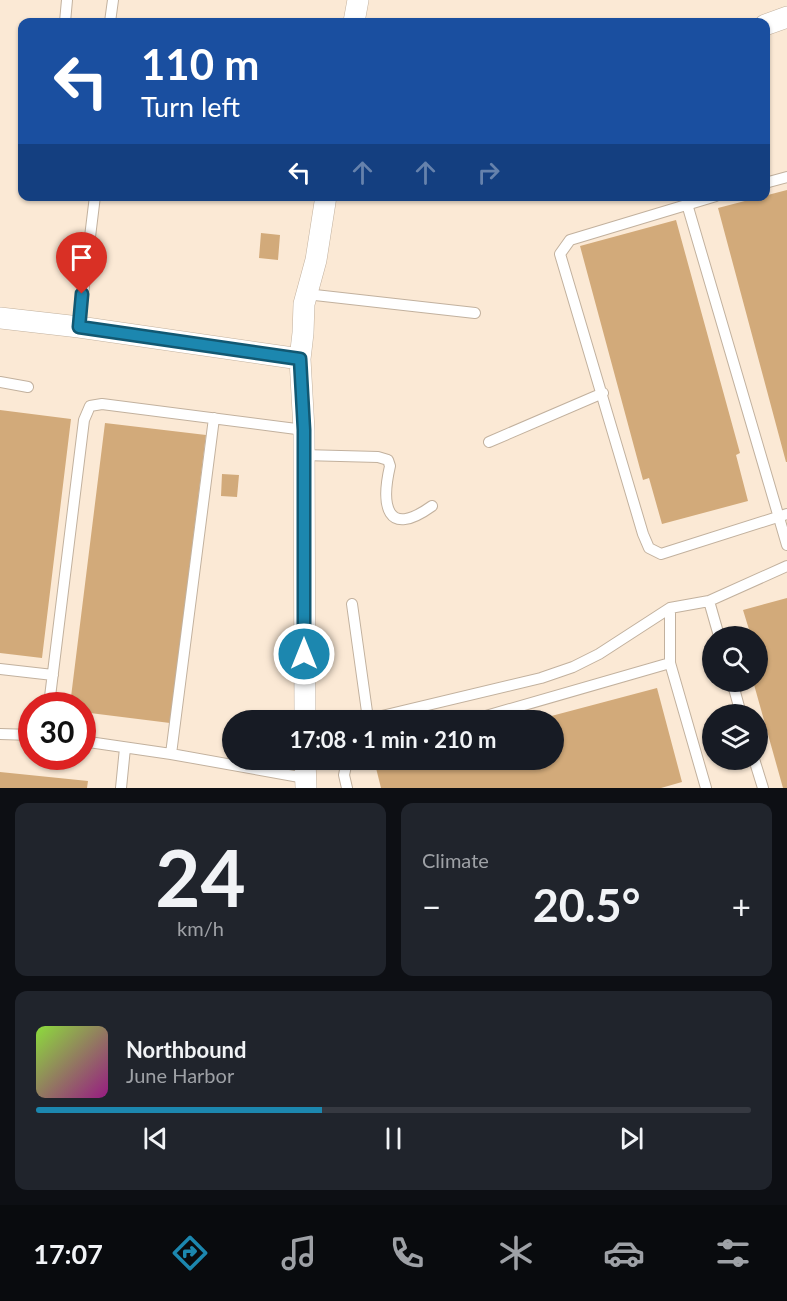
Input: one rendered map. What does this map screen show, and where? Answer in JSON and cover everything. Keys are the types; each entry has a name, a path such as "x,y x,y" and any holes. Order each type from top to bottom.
{"street":[{"path":"355,18 357,0"},
{"path":"770,23 787,17"},
{"path":"305,710 304,430 300,359 304,304 316,260 325,201"},
{"path":"0,318 300,359"}],"lane":[{"path":"65,18 67,0"},
{"path":"111,18 113,0"},
{"path":"770,182 787,177"},
{"path":"79,327 94,201"},
{"path":"698,201 570,240 560,254 649,548 661,554 783,515"},
{"path":"687,204 783,515 787,545"},
{"path":"306,294 475,313"},
{"path":"0,382 28,387"},
{"path":"489,442 603,393"},
{"path":"51,692 84,420 90,406 102,404 304,430"},
{"path":"171,754 214,418"},
{"path":"303,455 378,457 388,460 390,466 385,501 388,512 396,519 407,520 432,506"},
{"path":"408,710 541,678 573,667 599,654 670,609 709,601 787,566"},
{"path":"709,601 716,626"},
{"path":"352,604 366,710"},
{"path":"670,609 670,663 706,788"},
{"path":"507,710 670,663"},
{"path":"0,669 53,675"},
{"path":"0,734 18,735"},
{"path":"96,743 305,775"},
{"path":"121,788 125,747"},
{"path":"345,770 347,788"},
{"path":"757,770 763,788"}],"building":[{"path":"787,190 787,462 718,208 745,201 770,201 770,194"},
{"path":"676,220 740,453 736,455 748,501 662,524 649,478 643,480 580,246"},
{"path":"261,233 280,235 278,260 259,258"},
{"path":"0,410 71,419 42,658 0,653"},
{"path":"105,423 206,435 170,723 96,714 96,692 72,692"},
{"path":"222,474 239,475 237,497 221,496"},
{"path":"787,598 787,788 783,788 768,734 768,704 759,704 756,692 768,692 768,626 748,626 743,610"},
{"path":"657,688 682,782 661,788 381,788 376,770 564,770 564,713"},
{"path":"0,772 88,781 87,788 0,788"}],"route":[{"path":"82,294 79,327 300,359 304,430 304,654"}]}
